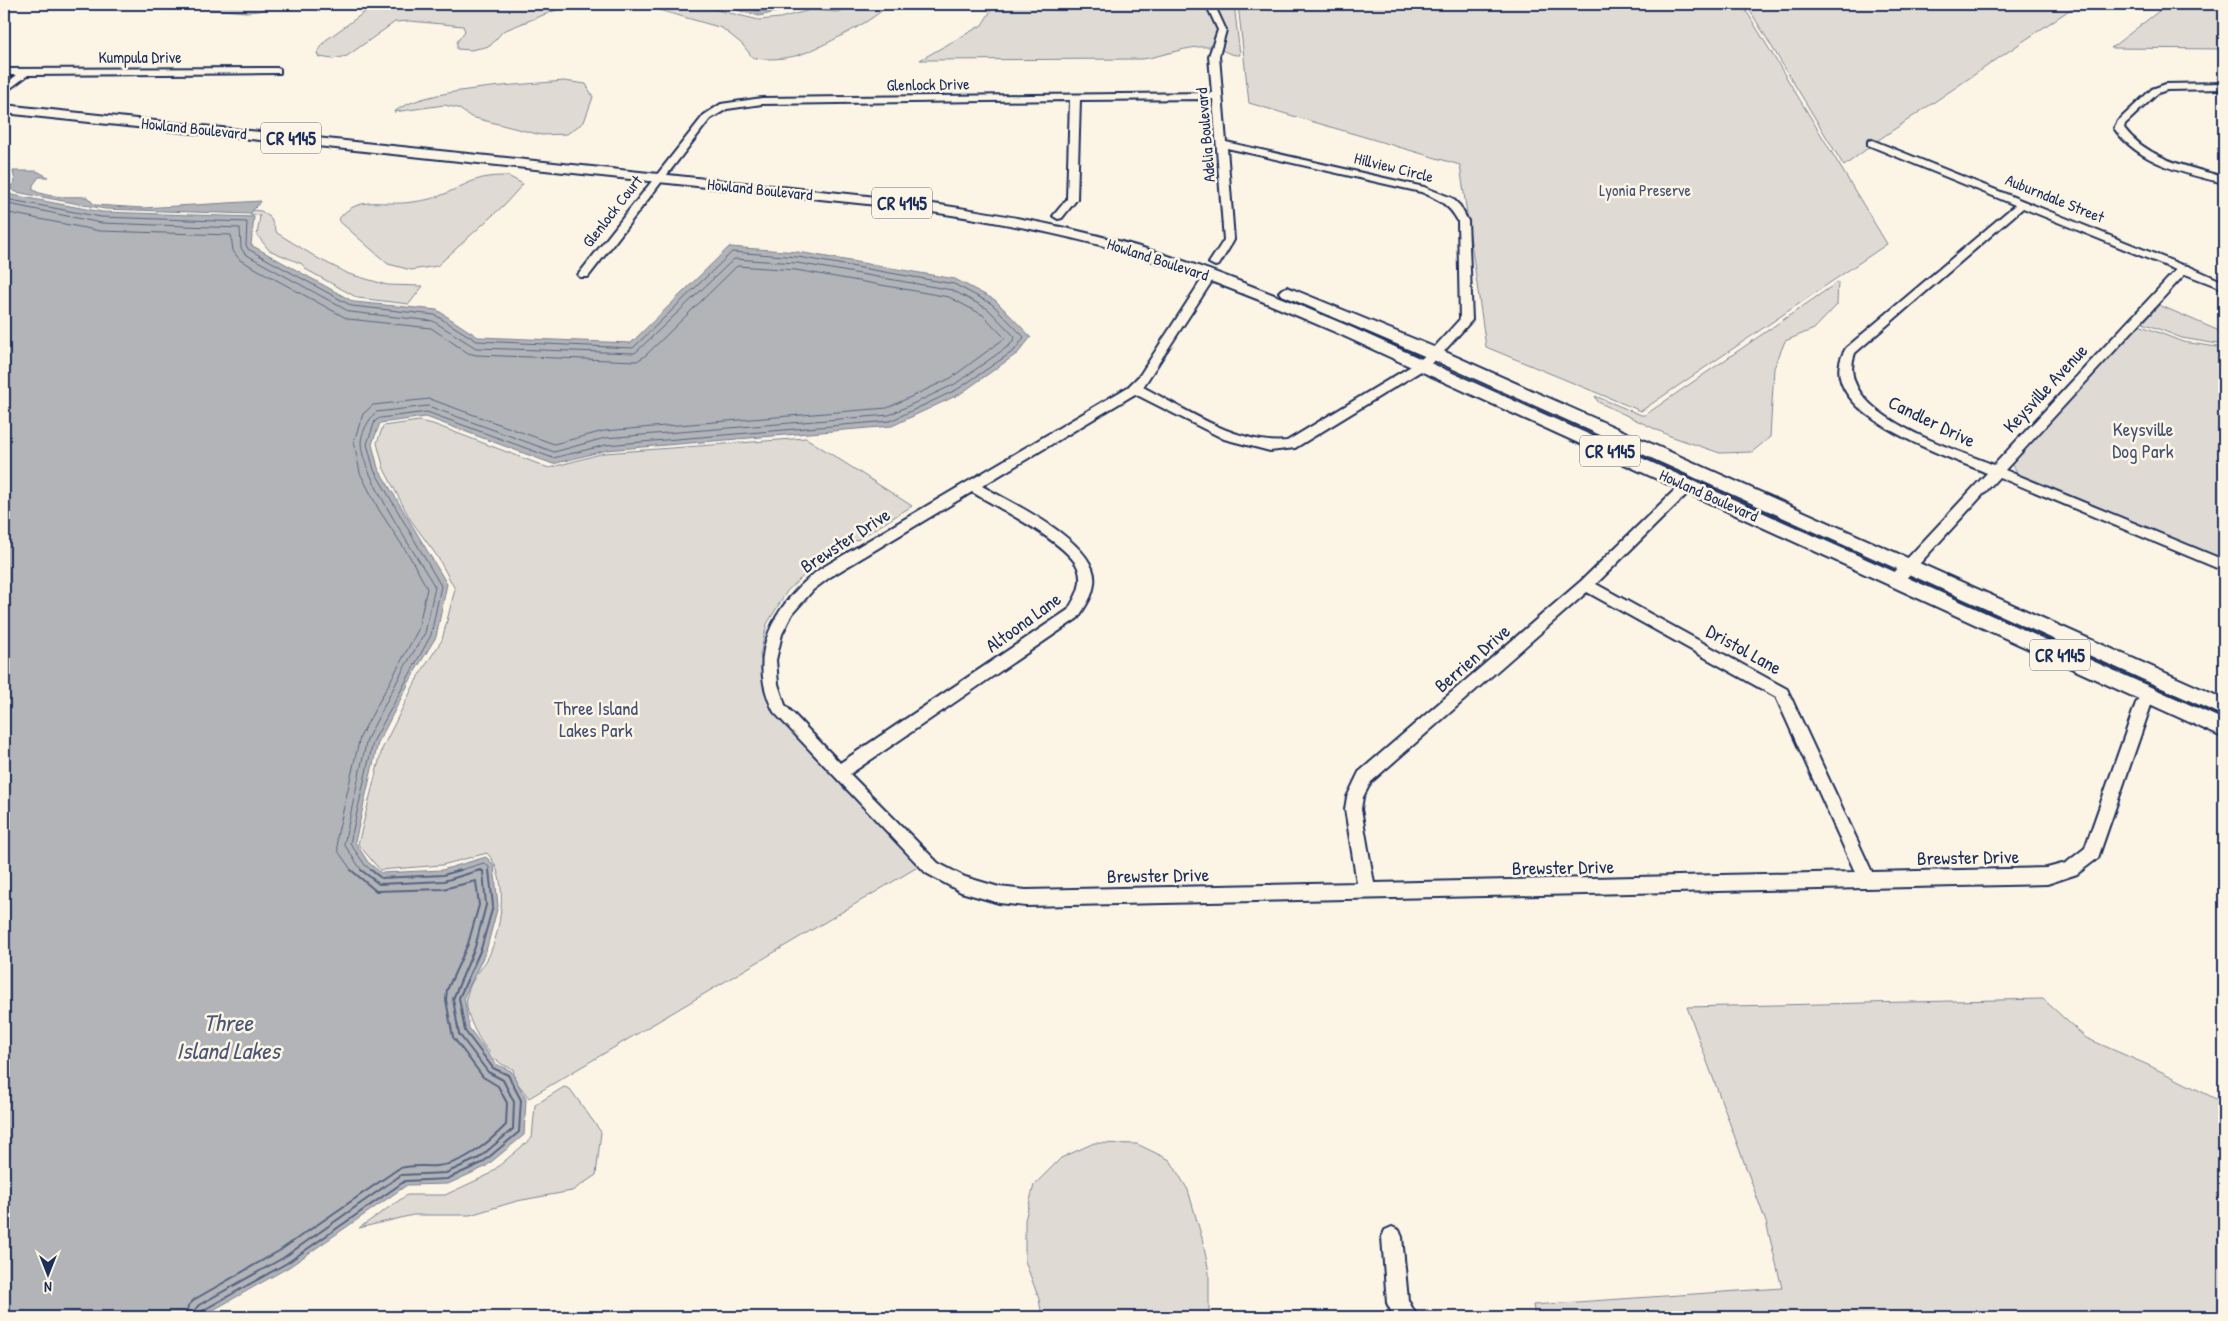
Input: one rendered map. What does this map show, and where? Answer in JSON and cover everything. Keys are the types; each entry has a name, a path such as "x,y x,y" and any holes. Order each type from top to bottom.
{"main road":[{"name":"Howland Boulevard","path":"4,97 662,172 952,210 1024,223 1103,241 1180,265 1212,269"},
{"name":"Howland Boulevard","path":"4,109 947,198 1058,216 1175,249 1212,269 1428,360 1562,413 1901,573 2149,695 2224,729"},
{"name":"Howland Boulevard","path":"1428,360 1549,425 1688,485 2224,708"}],"street":[{"name":"Adelia Boulevard","path":"1210,4 1222,30 1214,56 1229,240 1212,269"},
{"name":"Kumpula Drive","path":"4,72 277,71"},
{"path":"4,90 26,72"},
{"path":"2224,86 2166,87 2155,91 2121,123 2119,128 2124,137 2153,156 2224,180"},
{"name":"Glenlock Drive","path":"662,172 707,117 724,106 740,102 1075,96 1217,96"},
{"path":"1058,216 1072,200 1075,96"},
{"name":"Auburndale Street","path":"1872,142 2184,268 2224,286"},
{"name":"Hillview Circle","path":"1134,388 1229,436 1270,448 1290,445 1428,360 1466,320 1463,221 1456,206 1442,197 1424,190 1222,144"},
{"name":"Glenlock Court","path":"584,275 662,172"},
{"name":"Candler Drive","path":"2023,203 1850,351 1845,368 1847,382 1855,395 1872,413 1900,431 2224,566"},
{"name":"Keysville Avenue","path":"1901,573 2184,268"},
{"name":"Brewster Drive","path":"1212,269 1149,369 1148,374 1134,388 1119,399 825,573 808,586 786,611 775,634 769,660 770,684 779,708 839,773 932,868 961,884 999,895 1026,898 2047,876 2071,869 2092,852 2144,702 2149,695"},
{"name":"Berrien Drive","path":"1367,891 1354,809 1355,797 1365,777 1586,585 1688,485"},
{"name":"Altoona Lane","path":"839,773 1073,614 1083,601 1088,577 1081,556 1067,543 972,486"},
{"name":"Dristol Lane","path":"1586,585 1782,693 1867,880"},
{"path":"1392,1237 1398,1303 1406,1317"}],"green space":[{"path":"153,4 277,4 258,11 246,12"},
{"path":"372,4 571,4 503,31 490,46 471,50 457,49 457,42 465,31 463,26 410,21 395,22 347,56 333,59 319,57 317,53 326,40 373,6"},
{"path":"638,4 692,4 759,20 780,18 810,10 838,12 855,4 888,4 883,10 861,25 819,47 799,55 770,59 753,58 742,44 722,28"},
{"path":"995,4 1234,4 1240,55 1213,47 1201,47 1143,59 920,60 982,25"},
{"name":"Lyonia Preserve","path":"1238,4 1742,4 1887,244 1641,411 1486,347 1460,165 1249,103"},
{"path":"1746,4 2078,4 1877,141 1869,138 1866,143 1872,145 1844,166"},
{"path":"2168,4 2224,4 2224,49 2111,48"},
{"path":"564,81 586,84 593,97 584,122 567,134 541,135 471,117 458,108 444,105 394,112 408,104 450,93 500,86"},
{"path":"508,176 523,184 504,205 437,266 411,270 388,264 338,220 354,206 423,200 482,178"},
{"path":"251,210 261,211 270,217 277,233 319,259 349,274 387,285 423,286 409,304 358,298 307,270 302,264 269,250 257,235 260,216 250,214"},
{"path":"1838,282 1837,305 1814,329 1785,341 1774,368 1770,437 1752,452 1720,453 1670,436 1598,402 1595,396 1645,415"},
{"path":"2159,305 2224,333 2224,345 2182,338 2143,323"},
{"name":"Keysville Dog Park","path":"2139,325 2183,342 2224,348 2224,561 2020,477 2011,464"},
{"name":"Three Island Lakes Park","path":"419,421 433,424 549,468 604,453 806,438 912,506 812,568 787,591 767,624 760,655 766,683 921,865 529,1098 515,1080 513,1069 499,1062 481,1041 475,1032 468,1012 467,995 469,989 489,956 498,927 501,887 494,863 487,853 442,865 380,870 358,844 382,749 418,677 442,640 455,589 437,556 410,519 384,469 377,443 383,426"},
{"path":"2043,999 2086,1038 2148,1065 2224,1103 2224,1317 1535,1317 1533,1305 1782,1288 1766,1222 1687,1007"},
{"path":"564,1087 570,1089 601,1132 596,1175 572,1191 517,1201 470,1215 413,1215 359,1228 407,1195 445,1195 488,1175 532,1138 535,1105"},
{"path":"1094,1143 1137,1144 1170,1160 1188,1190 1202,1238 1209,1272 1209,1317 1042,1317 1039,1299 1025,1261 1025,1220 1034,1185 1061,1158"}],"water":[{"path":"715,4 810,4 759,16"},
{"path":"13,171 37,171 48,177 39,177 33,185 33,190 39,193 52,196 87,197 95,205 143,208 261,201 250,214 105,209 16,192 9,188 15,182"},
{"name":"Three Island Lakes","path":"4,191 12,195 102,212 254,217 251,245 354,302 437,310 478,337 631,343 729,247 798,252 955,279 995,300 1031,337 1018,353 960,394 892,426 607,450 553,464 426,417 380,423 372,444 378,468 447,584 436,637 414,673 378,743 355,842 368,862 381,873 442,870 486,857 494,865 498,906 486,951 464,997 469,1028 496,1064 511,1071 526,1099 524,1135 485,1167 448,1184 407,1185 289,1267 201,1317 4,1317"}]}
